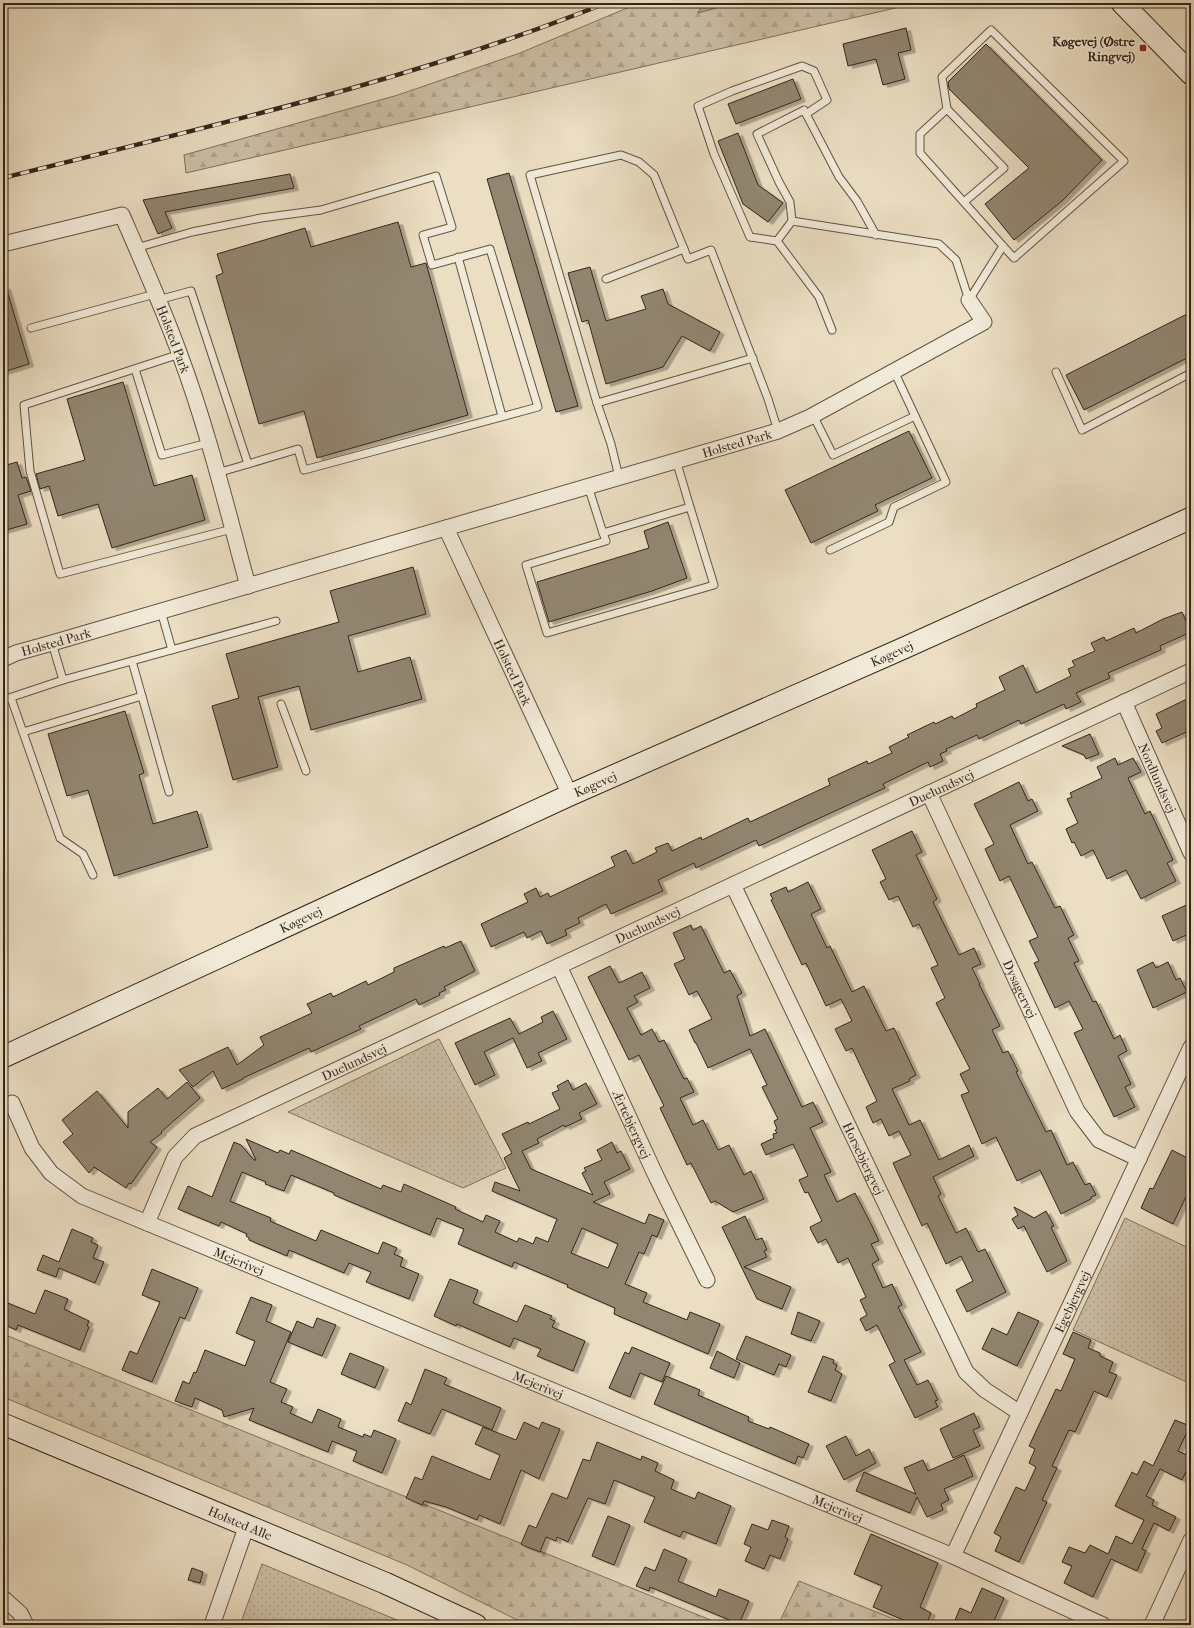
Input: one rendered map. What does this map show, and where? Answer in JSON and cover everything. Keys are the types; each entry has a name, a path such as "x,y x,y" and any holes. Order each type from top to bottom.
{"street":[{"path":"1122,3 1191,74"},
{"name":"Holsted Park","path":"3,244 122,215 180,354 217,473 248,586"},
{"name":"Holsted Park","path":"3,659 16,653 778,431 813,415 984,322 969,300"},
{"name":"Køgevej","path":"3,1057 570,795 890,655 1191,518"},
{"name":"Holsted Park","path":"446,528 570,795"},
{"name":"Duelundsvej","path":"147,1223 175,1157 194,1136 1191,671"},
{"name":"Nordlundsvej","path":"1124,702 1191,853"},
{"name":"Dysagervej","path":"929,793 1077,1111 1099,1140 1139,1158"},
{"name":"Horsebjergvej","path":"733,885 966,1372 985,1390 1020,1413"},
{"name":"Ærtebjergvej","path":"559,966 656,1176 707,1280"},
{"name":"Egebjergvej","path":"953,1556 1191,1047"},
{"name":"Mejerivej","path":"12,1103 32,1148 51,1172 82,1196 953,1556 1103,1625"},
{"name":"Holsted Alle","path":"3,1424 385,1583 476,1625"},
{"path":"212,1625 247,1525"},
{"path":"1152,1625 1191,1540"},
{"path":"3,1598 20,1613 26,1625"}],"lane":[{"path":"946,109 920,134 920,153 1014,258 1124,161 991,30 942,77 946,109 1004,168 964,202"},
{"path":"806,114 827,100 814,71 802,66 732,91 698,106 714,154 750,237 777,241 819,297 832,330"},
{"path":"777,241 792,221 790,202 757,134 804,110 839,177 857,201 876,234"},
{"path":"619,477 611,444 597,403 530,175 622,155 639,162 654,175 688,259 711,250 753,358 778,431"},
{"path":"136,248 192,232 261,218 321,210 436,176 452,227 423,235 432,265 490,249 538,407 304,470 298,449 217,473"},
{"path":"792,221 940,244 956,260 969,300"},
{"path":"969,300 1003,246"},
{"path":"606,279 684,249"},
{"path":"458,257 502,416"},
{"path":"31,328 156,297 191,291 248,464"},
{"path":"180,354 24,405 30,471 60,574 232,529"},
{"path":"597,403 753,358"},
{"path":"135,369 162,455 208,443"},
{"path":"830,550 889,522 894,507 946,482 894,371"},
{"path":"1056,372 1082,430 1191,373"},
{"path":"813,415 833,455 915,416"},
{"path":"588,486 606,541 526,565 547,633 714,585 676,460"},
{"path":"603,533 690,507"},
{"path":"161,611 172,650"},
{"path":"3,700 63,680 276,621"},
{"path":"52,643 63,680"},
{"path":"132,661 169,792"},
{"path":"23,732 142,696"},
{"path":"11,698 60,838 82,854 93,874"},
{"path":"281,704 306,772"}],"green space":[{"path":"639,3 917,3 186,173 184,155 398,95 520,53"},
{"path":"439,1039 506,1168 463,1188 288,1112"},
{"path":"1125,1218 1191,1249 1191,1384 1073,1330"},
{"path":"3,1334 723,1625 527,1625 407,1565 3,1397"},
{"path":"262,1564 409,1625 240,1625"},
{"path":"799,1581 909,1625 778,1625"}],"shaded area":[{"path":"703,3 735,3 698,13"}],"building":[{"path":"906,28 911,50 898,53 905,79 883,85 876,59 848,66 843,44"},
{"path":"986,44 1102,160 1062,201 1014,240 985,204 1029,168 949,89 948,82"},
{"path":"793,79 801,99 736,124 728,104"},
{"path":"738,133 758,185 783,203 768,222 743,204 718,141"},
{"path":"509,173 578,406 556,412 487,179"},
{"path":"290,174 294,188 165,212 172,228 158,234 143,200"},
{"path":"398,222 411,267 426,263 468,415 317,458 304,411 259,424 216,276 223,273 217,254 305,228 311,247"},
{"path":"590,267 606,321 646,309 641,296 663,289 668,304 720,332 710,351 682,336 663,367 606,384 588,320 582,322 568,273"},
{"path":"3,287 6,287 29,364 3,372"},
{"path":"1191,312 1191,356 1084,410 1066,375"},
{"path":"123,382 154,486 192,475 205,520 112,548 98,504 58,516 49,486 40,489 36,474 85,460 67,399"},
{"path":"909,431 932,478 875,505 878,511 811,543 785,490"},
{"path":"17,462 22,478 26,477 31,491 18,495 27,524 3,531 3,466"},
{"path":"668,522 687,578 652,591 549,622 537,582 649,548 644,531"},
{"path":"413,567 426,614 348,636 358,672 410,657 422,699 311,730 299,686 258,697 278,767 233,780 212,706 239,698 226,654 339,622 330,591"},
{"path":"1182,612 1191,632 1160,646 1161,650 1108,673 1110,678 1076,693 1081,702 1066,709 1064,704 1021,724 1019,720 979,739 977,735 946,749 947,751 940,754 943,761 930,767 928,762 883,784 885,788 759,846 756,840 696,868 694,863 658,880 663,891 611,914 606,904 578,918 580,923 565,930 567,935 547,944 541,931 527,938 524,932 491,947 481,924 528,902 524,894 536,888 540,897 548,893 550,897 615,866 611,857 626,850 633,864 657,852 655,848 668,843 672,851 701,837 702,840 748,818 750,822 830,785 828,779 867,761 868,764 892,753 889,747 909,737 907,735 934,722 935,724 952,716 954,719 977,707 976,704 1005,690 999,677 1023,665 1036,693 1071,676 1068,669 1075,666 1072,661 1095,651 1091,643 1104,637 1106,641 1134,628 1136,633 1163,619"},
{"path":"1191,697 1191,730 1162,743 1156,731 1162,728 1156,714"},
{"path":"125,711 144,773 139,775 153,824 197,811 208,847 114,876 88,790 67,796 48,734"},
{"path":"1090,734 1099,754 1086,759 1084,755 1062,746"},
{"path":"1115,758 1118,765 1133,758 1141,772 1128,778 1145,814 1150,811 1173,860 1167,863 1176,881 1141,899 1126,870 1107,879 1093,850 1081,856 1074,842 1072,843 1066,829 1078,823 1067,799 1072,797 1070,793 1102,778 1097,767"},
{"path":"1019,782 1028,801 1032,799 1038,811 1010,825 1028,864 1032,862 1055,908 1060,906 1074,935 1068,938 1079,961 1074,963 1093,1002 1096,1001 1114,1039 1120,1035 1127,1051 1118,1056 1131,1084 1125,1087 1135,1107 1114,1117 1074,1033 1083,1029 1069,1001 1055,1008 1034,963 1039,961 1029,941 1038,937 1009,876 1000,881 985,849 994,844 974,804"},
{"path":"912,831 922,852 916,855 937,899 933,902 959,955 974,948 981,964 972,968 1000,1026 992,1030 1003,1053 1008,1051 1018,1071 1016,1072 1046,1132 1051,1130 1067,1165 1073,1162 1085,1185 1090,1183 1096,1195 1061,1214 1040,1170 1017,1181 996,1137 982,1144 961,1095 969,1092 960,1074 970,1069 936,1003 945,998 931,968 938,965 919,924 913,927 898,896 889,900 880,882 886,879 872,850"},
{"path":"808,882 821,909 811,914 827,948 830,946 852,992 864,986 886,1031 894,1028 916,1075 909,1079 910,1081 892,1089 909,1125 920,1120 939,1160 969,1145 974,1156 933,1177 941,1194 938,1196 956,1233 966,1228 978,1252 985,1249 1006,1292 967,1312 956,1290 973,1281 961,1256 946,1264 927,1223 922,1226 893,1163 911,1155 899,1131 889,1136 881,1119 873,1123 866,1107 877,1101 852,1048 846,1051 835,1029 852,1021 841,999 826,1006 806,963 802,965 771,900 773,899 770,894 786,887 788,892"},
{"path":"1191,903 1191,933 1173,941 1162,916"},
{"path":"691,925 693,930 701,926 724,973 730,970 742,993 737,996 750,1036 765,1029 802,1107 813,1102 823,1122 810,1128 831,1172 824,1175 837,1202 855,1193 872,1226 879,1241 871,1244 879,1260 872,1264 883,1288 892,1284 902,1305 898,1307 921,1352 904,1360 917,1385 928,1380 938,1400 935,1401 938,1407 915,1418 889,1365 895,1362 877,1325 866,1331 860,1319 867,1315 860,1300 866,1297 848,1258 838,1263 826,1239 818,1243 811,1230 810,1227 822,1221 808,1192 805,1193 799,1180 808,1176 793,1144 766,1155 761,1144 774,1138 773,1134 777,1133 775,1130 777,1129 774,1121 778,1119 762,1087 767,1085 750,1049 708,1068 695,1043 689,1030 712,1019 697,991 689,995 674,964 685,959 673,933"},
{"path":"461,941 475,971 444,987 446,990 439,993 440,995 419,1005 416,999 359,1026 361,1029 311,1052 309,1048 222,1089 213,1071 193,1087 179,1070 228,1047 237,1065 264,1045 260,1037 312,1013 307,1004 331,993 333,997 366,981 368,985 394,972 394,968 444,946 445,948"},
{"path":"1153,962 1156,968 1168,962 1176,980 1180,978 1187,992 1153,1008 1137,970"},
{"path":"610,966 619,983 642,972 650,988 634,996 638,1002 627,1008 641,1035 652,1029 659,1042 664,1040 684,1079 687,1078 694,1092 680,1098 693,1125 703,1120 718,1150 729,1145 744,1175 751,1171 764,1199 733,1212 715,1201 711,1203 691,1163 687,1165 660,1108 664,1106 639,1055 629,1060 588,977"},
{"path":"553,1011 567,1039 538,1053 542,1061 527,1068 513,1038 484,1052 495,1075 475,1085 455,1043 510,1018 519,1034 543,1022 541,1017"},
{"path":"568,1080 573,1090 586,1083 597,1104 579,1113 582,1119 565,1127 564,1125 537,1139 539,1143 522,1151 531,1169 593,1195 582,1173 586,1171 584,1168 602,1160 597,1150 612,1142 617,1153 621,1151 630,1169 604,1182 610,1194 593,1202 645,1224 649,1214 664,1220 657,1237 652,1235 644,1254 639,1252 625,1284 647,1293 643,1302 687,1320 690,1312 720,1324 708,1354 614,1314 615,1308 567,1287 568,1285 514,1262 512,1267 458,1244 464,1229 437,1218 430,1235 334,1195 334,1193 291,1175 284,1191 265,1184 266,1182 242,1172 230,1201 271,1218 270,1221 316,1241 321,1230 378,1254 383,1242 397,1248 394,1254 403,1258 400,1266 419,1274 409,1299 366,1282 371,1272 349,1263 344,1273 289,1250 287,1256 249,1240 246,1236 247,1234 221,1222 219,1226 178,1209 188,1186 212,1197 234,1142 241,1145 254,1160 256,1160 246,1139 278,1153 280,1150 289,1154 291,1150 381,1189 383,1185 401,1192 404,1184 456,1207 455,1209 483,1222 486,1215 500,1221 495,1232 517,1242 519,1238 533,1244 536,1237 548,1242 557,1219 492,1191 495,1182 520,1191 504,1158 512,1153 502,1134 528,1122 529,1124 560,1109 552,1093 559,1090 557,1086","holes":["582,1228 618,1244 608,1268 571,1253"]},
{"path":"187,1082 200,1098 150,1142 157,1147 131,1184 129,1183 126,1188 94,1167 89,1173 63,1142 73,1134 62,1120 97,1091 128,1128 128,1112 158,1088 167,1099"},
{"path":"1172,1150 1191,1160 1191,1186 1173,1224 1141,1208 1150,1188 1153,1189"},
{"path":"1014,1207 1034,1218 1046,1211 1054,1226 1051,1227 1067,1261 1047,1272 1024,1226 1018,1229 1012,1219 1018,1215"},
{"path":"745,1216 756,1240 762,1238 767,1250 764,1251 767,1257 744,1267 791,1287 782,1309 757,1299 722,1227"},
{"path":"72,1229 93,1238 91,1242 98,1245 93,1258 104,1262 95,1283 59,1268 56,1277 37,1270 43,1255 59,1262"},
{"path":"152,1269 198,1288 185,1319 180,1317 152,1382 122,1370 130,1351 137,1354 160,1302 142,1295"},
{"path":"450,1279 478,1290 473,1303 517,1322 525,1305 552,1316 550,1319 555,1321 552,1327 585,1341 573,1371 537,1356 541,1349 514,1338 510,1347 457,1324 456,1326 434,1316"},
{"path":"45,1290 68,1299 64,1309 89,1321 87,1326 89,1327 80,1350 18,1325 16,1330 3,1324 3,1301 35,1314"},
{"path":"251,1297 272,1305 266,1321 291,1332 270,1382 287,1389 281,1402 293,1407 290,1413 312,1423 318,1409 341,1419 338,1427 363,1437 364,1434 371,1437 374,1430 396,1439 382,1473 353,1461 357,1451 332,1441 328,1452 249,1420 254,1408 224,1417 222,1410 195,1398 192,1407 175,1401 183,1381 189,1384 194,1372 196,1373 205,1350 245,1366 255,1341 236,1333"},
{"path":"798,1312 820,1321 811,1341 791,1334"},
{"path":"1018,1312 1039,1321 1017,1366 982,1349 992,1328 1007,1335"},
{"path":"317,1318 336,1325 322,1356 288,1342 297,1321 313,1328"},
{"path":"1073,1332 1091,1340 1088,1348 1100,1353 1100,1356 1113,1362 1109,1372 1117,1375 1107,1397 1094,1391 1075,1432 1069,1430 1052,1466 1057,1468 1042,1500 1047,1502 1019,1562 995,1551 1001,1537 994,1533 1016,1487 1025,1491 1036,1467 1029,1463 1035,1449 1029,1446 1056,1389 1061,1391 1075,1359 1063,1354"},
{"path":"746,1336 791,1355 786,1367 779,1364 774,1375 736,1359"},
{"path":"632,1347 670,1363 662,1382 640,1373 630,1397 609,1388 625,1352 629,1354"},
{"path":"717,1351 740,1363 734,1378 710,1368"},
{"path":"350,1353 384,1367 375,1388 341,1374"},
{"path":"823,1356 834,1360 833,1363 837,1365 835,1370 842,1374 831,1401 808,1392"},
{"path":"425,1369 447,1378 444,1384 501,1408 492,1430 442,1409 430,1434 398,1421 406,1402 411,1405"},
{"path":"666,1376 700,1390 698,1395 749,1417 748,1421 769,1429 770,1427 809,1444 803,1458 798,1456 795,1464 654,1404"},
{"path":"974,1413 980,1427 973,1430 980,1446 953,1458 940,1429"},
{"path":"1175,1420 1190,1426 1178,1451 1191,1457 1191,1461 1182,1480 1160,1469 1146,1496 1154,1500 1152,1505 1176,1517 1169,1531 1154,1523 1142,1549 1146,1551 1137,1571 1111,1559 1093,1597 1064,1583 1072,1566 1062,1562 1069,1547 1085,1553 1090,1545 1108,1554 1116,1536 1132,1544 1144,1520 1115,1506 1132,1472 1137,1475 1144,1461 1153,1466"},
{"path":"524,1422 539,1429 542,1422 560,1429 539,1479 521,1470 500,1524 479,1515 477,1520 446,1507 424,1501 422,1505 406,1498 415,1477 422,1480 432,1456 490,1480 500,1455 475,1444 483,1427 516,1440"},
{"path":"846,1436 856,1456 869,1449 876,1463 844,1480 826,1446"},
{"path":"597,1442 641,1460 642,1456 658,1463 655,1471 674,1480 671,1489 695,1499 698,1492 731,1506 716,1544 683,1531 680,1537 644,1522 655,1497 614,1480 605,1504 588,1498 568,1542 557,1537 556,1541 546,1537 540,1552 522,1545 521,1544 529,1525 536,1528 552,1493 567,1499 583,1459 590,1461"},
{"path":"964,1455 973,1476 944,1489 949,1500 941,1504 943,1510 927,1517 917,1497 910,1513 856,1491 864,1472 916,1494 904,1468 923,1460 928,1471"},
{"path":"608,1516 630,1525 614,1565 592,1556"},
{"path":"772,1520 789,1526 785,1537 788,1539 780,1559 770,1555 764,1569 745,1561 751,1547 744,1544 752,1524 768,1530"},
{"path":"871,1534 938,1563 920,1607 931,1613 926,1625 915,1625 873,1607 882,1586 854,1574"},
{"path":"664,1549 687,1559 678,1581 716,1597 719,1589 749,1601 739,1624 650,1587 649,1591 636,1586 645,1567 655,1571"},
{"path":"192,1568 203,1572 200,1583 188,1580"},
{"path":"982,1588 1004,1598 993,1623 997,1625 953,1625 960,1608 971,1613"}],"railway":[{"path":"3,178 308,101 458,56 532,31 606,3"}],"place":[{"name":"Køgevej (Østre Ringvej)","path":"1143,48"}]}
